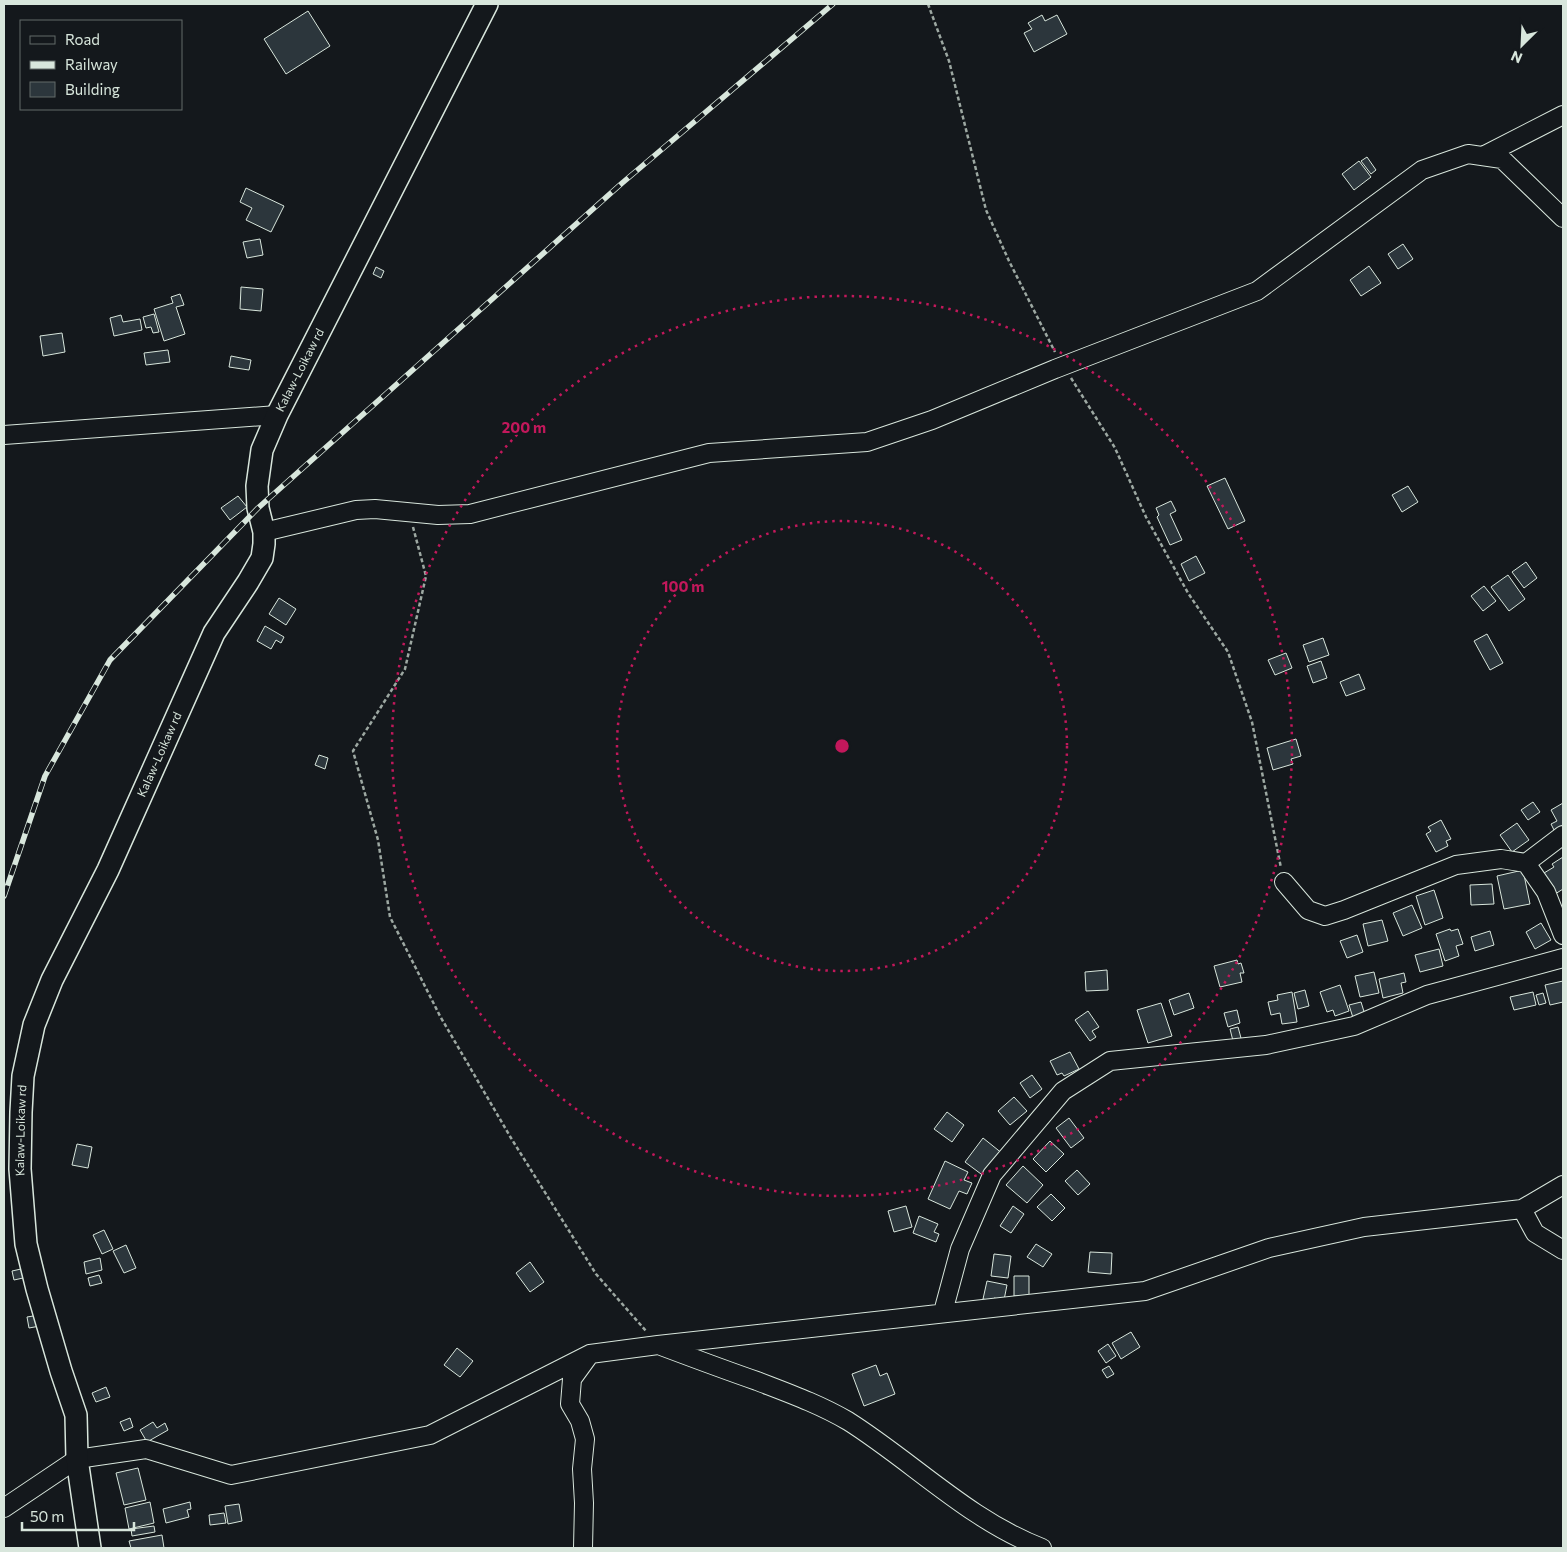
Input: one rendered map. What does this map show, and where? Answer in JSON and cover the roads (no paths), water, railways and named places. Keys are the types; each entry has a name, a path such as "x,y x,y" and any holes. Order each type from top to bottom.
{"main road":[{"name":"Kalaw-Loikaw rd","path":"90,1548 77,1459 76,1415 39,1298 26,1244 20,1169 21,1112 24,1076 34,1025 52,980 108,870 214,633 262,558 264,532 258,508 257,486 262,450 277,415 487,4"}],"street":[{"path":"1483,156 1563,115"},
{"path":"264,532 356,510 375,509 438,515 470,514 709,453 867,442 932,420 1063,366 1257,291 1422,170 1468,154 1502,159 1563,218"},
{"path":"4,435 277,415"},
{"path":"1284,882 1308,910 1324,916 1344,910 1456,865 1501,859 1526,863 1563,835"},
{"path":"1526,863 1546,892 1563,935"},
{"path":"942,1312 960,1249 992,1175 1063,1092 1110,1061 1266,1045 1354,1026 1427,995 1563,958"},
{"path":"4,1508 77,1459 146,1449 231,1475 430,1436 590,1354 942,1312 1145,1291 1269,1248 1364,1227 1522,1209 1563,1185"},
{"path":"1522,1209 1535,1233 1563,1250"},
{"path":"658,1345 809,1400 881,1443 979,1516 1025,1542 1042,1548"},
{"path":"583,1548 584,1502 582,1469 585,1439 580,1421 570,1404 572,1379 590,1354"}],"railway":[{"path":"4,896 45,776 110,660 258,508 621,184 833,4"}]}
